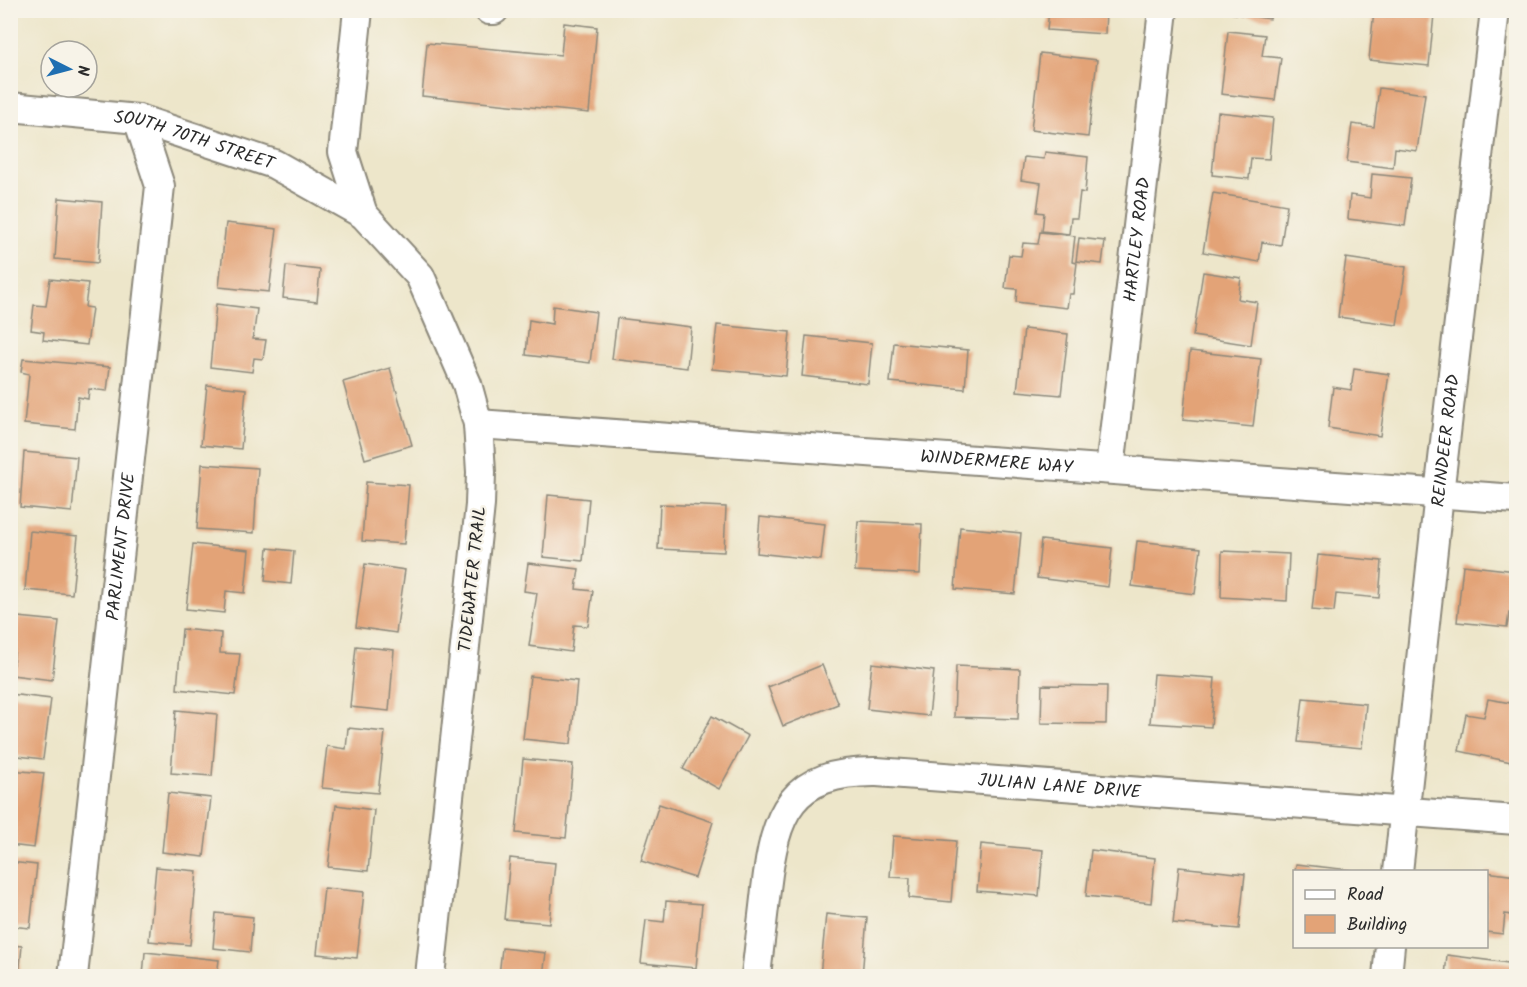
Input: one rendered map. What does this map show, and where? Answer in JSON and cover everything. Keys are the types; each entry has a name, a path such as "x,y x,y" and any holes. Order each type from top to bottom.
{"street":[{"path":"358,10 343,152 363,214"},
{"path":"489,10 494,10"},
{"name":"HARTLEY ROAD","path":"1110,469 1163,10"},
{"name":"REINDEER ROAD","path":"1398,870 1495,10"},
{"name":"SOUTH 70TH STREET","path":"10,107 138,119 274,164 363,214"},
{"name":"PARLIMENT DRIVE","path":"73,976 160,186 138,119"},
{"name":"TIDEWATER TRAIL","path":"363,214 420,276 467,384 478,424 481,472 480,505 430,976"},
{"name":"WINDERMERE WAY","path":"478,424 1516,500"},
{"name":"JULIAN LANE DRIVE","path":"756,976 776,829 785,810 796,798 814,784 827,778 859,772 877,772 1516,820"},
{"path":"1387,976 1390,948"}],"building":[{"path":"1049,10 1106,10 1105,34 1047,30"},
{"path":"1230,10 1272,10 1270,19 1229,13"},
{"path":"1374,10 1434,14 1429,66 1369,60"},
{"path":"564,23 597,27 589,113 422,96 427,43 561,55"},
{"path":"1228,31 1265,35 1262,56 1281,58 1275,100 1221,94"},
{"path":"1040,53 1097,60 1088,137 1031,130"},
{"path":"1379,88 1425,94 1417,151 1395,148 1393,168 1347,162 1352,124 1374,127"},
{"path":"1218,112 1273,118 1269,159 1251,158 1249,179 1212,175"},
{"path":"1045,152 1088,157 1085,193 1080,192 1077,218 1071,218 1069,234 1042,231 1044,213 1037,212 1041,183 1021,180 1024,157 1044,159"},
{"path":"1372,174 1411,178 1405,226 1348,219 1350,195 1370,198"},
{"path":"1213,193 1287,205 1281,245 1262,242 1259,262 1203,252"},
{"path":"59,198 102,202 98,263 55,259"},
{"path":"226,223 277,229 269,292 219,287"},
{"path":"1040,232 1075,236 1072,262 1077,263 1073,294 1069,294 1067,308 1016,302 1017,289 1005,288 1009,255 1021,256 1023,243 1038,244"},
{"path":"1079,238 1105,241 1102,264 1076,261"},
{"path":"1346,258 1406,267 1397,325 1338,317"},
{"path":"286,266 320,270 317,302 283,298"},
{"path":"1203,272 1241,278 1238,299 1257,302 1251,345 1193,336"},
{"path":"50,279 88,283 85,307 92,308 87,345 43,340 44,332 31,330 34,305 46,306"},
{"path":"216,304 257,309 253,339 266,340 263,359 254,358 252,372 210,367"},
{"path":"553,306 596,312 590,363 526,355 529,320 552,324"},
{"path":"617,318 691,327 687,368 612,359"},
{"path":"717,325 790,332 786,376 712,369"},
{"path":"1024,329 1068,334 1061,395 1017,391"},
{"path":"806,336 872,343 868,384 802,376"},
{"path":"894,343 968,350 965,389 890,382"},
{"path":"1190,351 1261,359 1253,427 1183,420"},
{"path":"23,359 110,367 107,391 89,389 88,399 78,397 75,429 24,424 29,374 21,372"},
{"path":"390,368 412,445 365,459 343,382"},
{"path":"1354,369 1389,374 1380,436 1328,428 1333,387 1351,390"},
{"path":"10,372 15,372 12,395 10,395"},
{"path":"207,385 246,389 241,449 201,445"},
{"path":"24,452 77,457 72,512 20,507"},
{"path":"202,464 258,468 254,533 197,529"},
{"path":"366,482 409,485 404,544 362,541"},
{"path":"548,495 589,499 583,561 543,557"},
{"path":"660,504 726,507 724,552 658,549"},
{"path":"760,517 825,524 821,560 757,553"},
{"path":"858,521 922,524 920,574 855,571"},
{"path":"960,527 1021,533 1015,594 955,589"},
{"path":"30,531 78,536 72,594 25,590"},
{"path":"1041,540 1112,548 1108,587 1037,578"},
{"path":"1137,541 1201,548 1195,594 1132,586"},
{"path":"193,544 249,550 245,593 226,591 224,613 186,609"},
{"path":"268,548 294,551 291,584 265,581"},
{"path":"1222,551 1289,554 1287,601 1221,597"},
{"path":"1318,555 1382,561 1379,598 1336,594 1334,612 1312,610"},
{"path":"528,563 579,569 576,589 593,591 588,626 574,625 571,652 529,646 537,593 524,591"},
{"path":"365,564 405,570 396,633 356,627"},
{"path":"1463,565 1516,571 1516,614 1509,613 1507,627 1457,622"},
{"path":"18,617 59,621 52,680 12,675"},
{"path":"182,629 221,633 220,653 240,654 235,695 177,689"},
{"path":"356,646 394,650 389,711 350,707"},
{"path":"872,663 934,671 929,716 867,709"},
{"path":"822,665 838,704 783,726 768,687"},
{"path":"956,666 1020,669 1018,719 954,717"},
{"path":"1154,674 1215,678 1211,727 1150,723"},
{"path":"530,676 577,681 571,744 523,739"},
{"path":"1042,685 1107,686 1106,724 1041,723"},
{"path":"10,694 51,699 43,759 10,755"},
{"path":"1303,698 1366,704 1362,748 1298,742"},
{"path":"1488,699 1516,704 1516,763 1459,751 1466,714 1484,717"},
{"path":"176,710 217,714 212,776 171,773"},
{"path":"712,716 748,736 719,789 683,769"},
{"path":"348,728 385,732 378,793 322,788 327,746 346,749"},
{"path":"523,759 573,764 566,838 516,833"},
{"path":"10,770 44,773 34,848 10,845"},
{"path":"168,793 211,798 204,857 162,852"},
{"path":"659,804 713,822 695,878 641,861"},
{"path":"336,805 374,810 368,871 328,867"},
{"path":"893,836 956,841 951,902 909,898 910,878 890,877"},
{"path":"981,844 1043,850 1039,896 977,891"},
{"path":"1091,850 1155,858 1151,903 1086,896"},
{"path":"510,858 555,863 549,923 504,919"},
{"path":"10,862 37,865 30,928 10,926"},
{"path":"1296,864 1349,870 1295,870"},
{"path":"156,867 197,871 190,945 149,941"},
{"path":"1179,867 1245,874 1239,929 1173,923"},
{"path":"1488,872 1516,876 1516,916 1505,914 1503,934 1488,932"},
{"path":"324,888 364,892 357,958 317,954"},
{"path":"666,901 702,904 696,968 641,963 646,920 664,922"},
{"path":"216,913 253,917 250,952 213,948"},
{"path":"826,914 867,918 862,976 820,976"},
{"path":"10,945 22,946 19,976 10,976"},
{"path":"502,948 546,953 543,976 499,976"},
{"path":"145,952 219,960 217,976 143,976"},
{"path":"1447,955 1516,964 1516,976 1445,976"}]}
